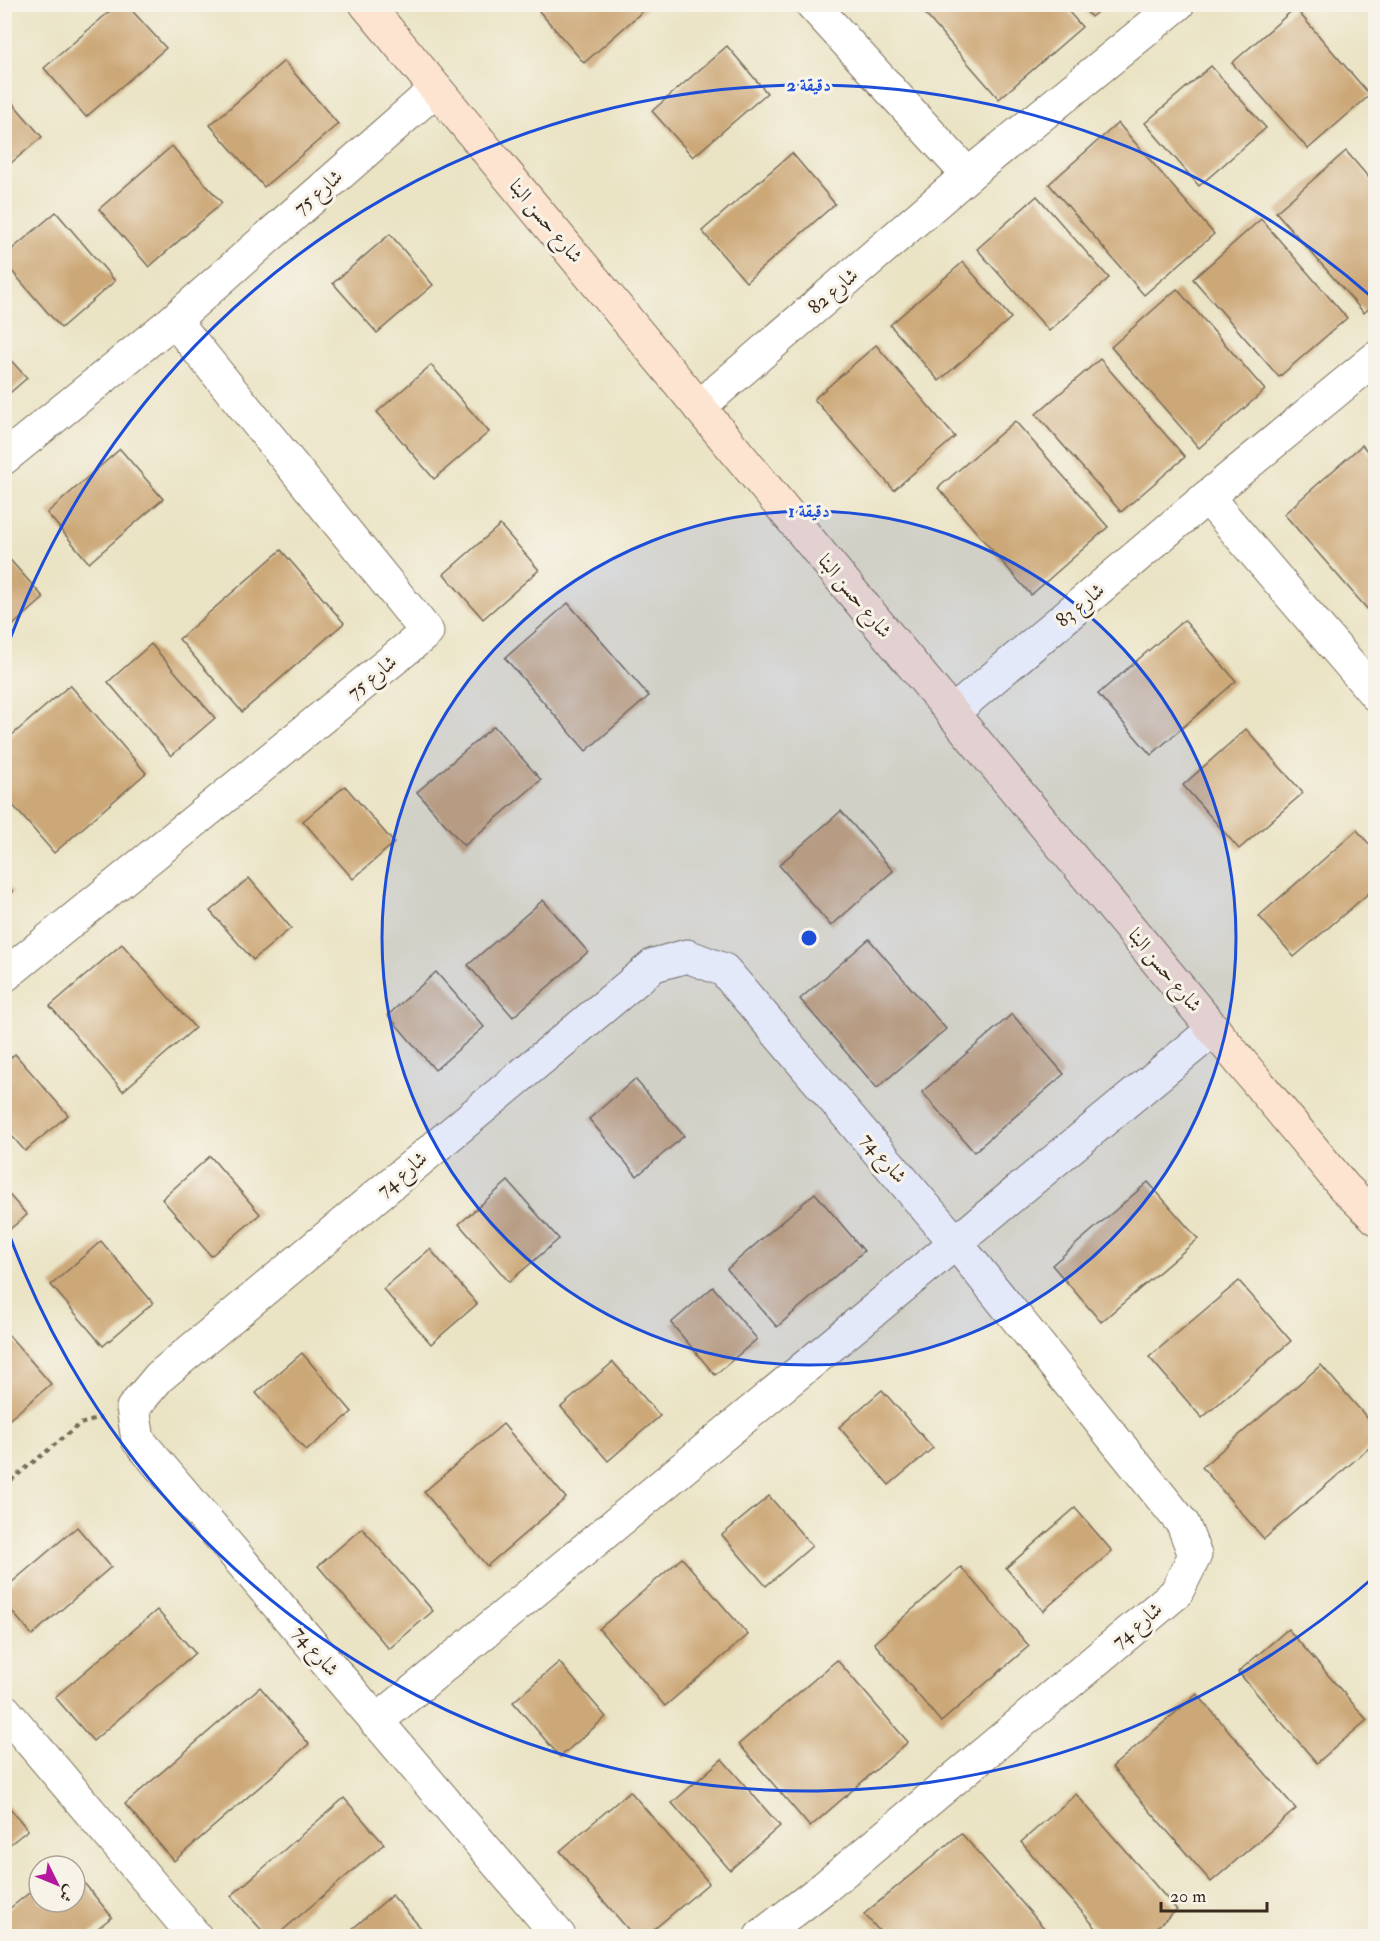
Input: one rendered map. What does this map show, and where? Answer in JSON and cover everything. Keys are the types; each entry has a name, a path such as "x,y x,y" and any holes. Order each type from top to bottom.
{"street":[{"name":"شارع حسن البنا","path":"366,4 1344,1187 1376,1218"},
{"path":"812,4 968,175"},
{"name":"شارع 82","path":"699,407 968,175 1178,4"},
{"name":"شارع 75","path":"4,458 174,320 436,89"},
{"name":"شارع 75","path":"4,975 427,632 174,320"},
{"name":"شارع 83","path":"952,713 1207,497 1376,358"},
{"path":"1207,497 1376,695"},
{"name":"شارع 74","path":"559,1936 138,1440 133,1408 159,1377 654,965 687,956 724,970 956,1243 1183,1524 1195,1555 1176,1593 843,1872 761,1936"},
{"path":"376,1722 1214,1029"},
{"name":"شارع حسن البنا","path":"1344,1187 1376,1240"},
{"path":"4,1710 195,1936"}],"path":[{"path":"4,1486 80,1424 133,1408"}],"building":[{"path":"547,4 651,4 584,63 539,11"},
{"path":"922,4 1062,4 1082,27 999,99 919,7"},
{"path":"117,5 127,5 166,48 86,117 44,68"},
{"path":"1081,5 1106,5 1091,17"},
{"path":"1295,8 1370,95 1308,149 1232,63"},
{"path":"727,46 767,93 693,157 652,111"},
{"path":"284,61 338,124 264,187 210,125"},
{"path":"1211,66 1266,128 1199,186 1145,123"},
{"path":"4,93 42,137 4,169"},
{"path":"1118,123 1214,234 1144,295 1049,184"},
{"path":"172,146 222,203 149,267 99,209"},
{"path":"1346,151 1376,186 1376,302 1364,313 1276,212"},
{"path":"792,153 835,204 746,282 702,231"},
{"path":"1037,196 1109,278 1049,331 977,249"},
{"path":"56,212 115,281 61,328 4,262 4,256"},
{"path":"1261,219 1347,318 1279,377 1193,279"},
{"path":"390,234 433,285 377,333 333,283"},
{"path":"963,262 1011,318 939,381 890,325"},
{"path":"1177,289 1265,390 1199,448 1111,347"},
{"path":"876,345 955,437 894,490 814,399"},
{"path":"4,353 27,378 4,398"},
{"path":"1100,359 1185,457 1121,512 1036,414"},
{"path":"431,365 489,432 434,479 377,412"},
{"path":"1015,421 1108,527 1031,595 938,488"},
{"path":"1362,445 1376,461 1376,619 1284,514"},
{"path":"120,449 163,499 89,563 47,513"},
{"path":"500,525 539,570 483,619 444,574"},
{"path":"281,550 344,623 242,712 179,639"},
{"path":"4,553 44,598 4,633"},
{"path":"568,603 649,696 586,751 505,658"},
{"path":"1184,620 1236,681 1151,755 1098,694"},
{"path":"151,644 215,718 171,756 108,682"},
{"path":"70,685 146,773 54,853 4,795 4,742"},
{"path":"494,726 541,780 464,846 417,792"},
{"path":"1246,729 1303,793 1239,849 1183,785"},
{"path":"345,786 394,843 353,879 303,821"},
{"path":"841,811 893,871 831,926 779,865"},
{"path":"1357,830 1376,852 1376,887 1294,957 1259,916"},
{"path":"249,878 291,928 253,960 210,911"},
{"path":"4,882 13,892 4,899"},
{"path":"543,900 588,952 513,1017 468,965"},
{"path":"869,939 946,1029 877,1088 800,999"},
{"path":"122,944 195,1028 123,1091 50,1006"},
{"path":"436,972 484,1027 435,1070 388,1015"},
{"path":"1012,1014 1064,1074 974,1152 922,1092"},
{"path":"15,1054 68,1115 25,1151 4,1127 4,1063"},
{"path":"635,1079 684,1136 637,1176 589,1119"},
{"path":"210,1156 260,1214 211,1256 162,1199"},
{"path":"508,1181 559,1239 509,1282 459,1224"},
{"path":"1148,1182 1198,1239 1101,1322 1052,1265"},
{"path":"4,1189 27,1215 4,1234"},
{"path":"815,1193 864,1251 777,1327 727,1269"},
{"path":"101,1241 153,1303 103,1346 51,1285"},
{"path":"430,1249 477,1304 431,1344 383,1289"},
{"path":"1239,1281 1291,1341 1202,1418 1149,1357"},
{"path":"713,1287 757,1339 715,1375 671,1323"},
{"path":"6,1332 51,1384 4,1424 4,1334"},
{"path":"302,1353 352,1412 306,1451 256,1393"},
{"path":"613,1362 660,1416 608,1461 561,1407"},
{"path":"1321,1365 1376,1428 1376,1442 1264,1539 1202,1467"},
{"path":"882,1390 933,1448 889,1485 839,1427"},
{"path":"503,1424 566,1498 487,1566 424,1492"},
{"path":"769,1496 812,1546 766,1586 722,1535"},
{"path":"1075,1508 1112,1551 1043,1611 1006,1568"},
{"path":"77,1527 111,1567 32,1635 4,1602 4,1589"},
{"path":"362,1528 433,1611 389,1649 318,1566"},
{"path":"682,1558 748,1635 665,1706 599,1629"},
{"path":"961,1567 1029,1646 941,1722 874,1643"},
{"path":"157,1610 195,1653 93,1741 55,1697"},
{"path":"1288,1629 1367,1720 1317,1763 1238,1672"},
{"path":"837,1660 908,1742 810,1827 739,1744"},
{"path":"559,1662 606,1717 560,1757 513,1702"},
{"path":"260,1687 309,1744 174,1861 125,1804"},
{"path":"1197,1694 1296,1809 1211,1882 1112,1767"},
{"path":"722,1759 780,1826 730,1870 672,1803"},
{"path":"630,1791 709,1883 646,1936 634,1936 560,1851"},
{"path":"1076,1794 1177,1910 1146,1936 1103,1936 1021,1842"},
{"path":"344,1798 384,1844 276,1936 267,1936 231,1896"},
{"path":"4,1801 28,1830 4,1849"},
{"path":"961,1833 1051,1936 884,1936 864,1914"},
{"path":"87,1887 112,1917 88,1936 4,1936 4,1913 27,1895 27,1914 87,1914"},
{"path":"392,1895 428,1936 344,1936"}]}
